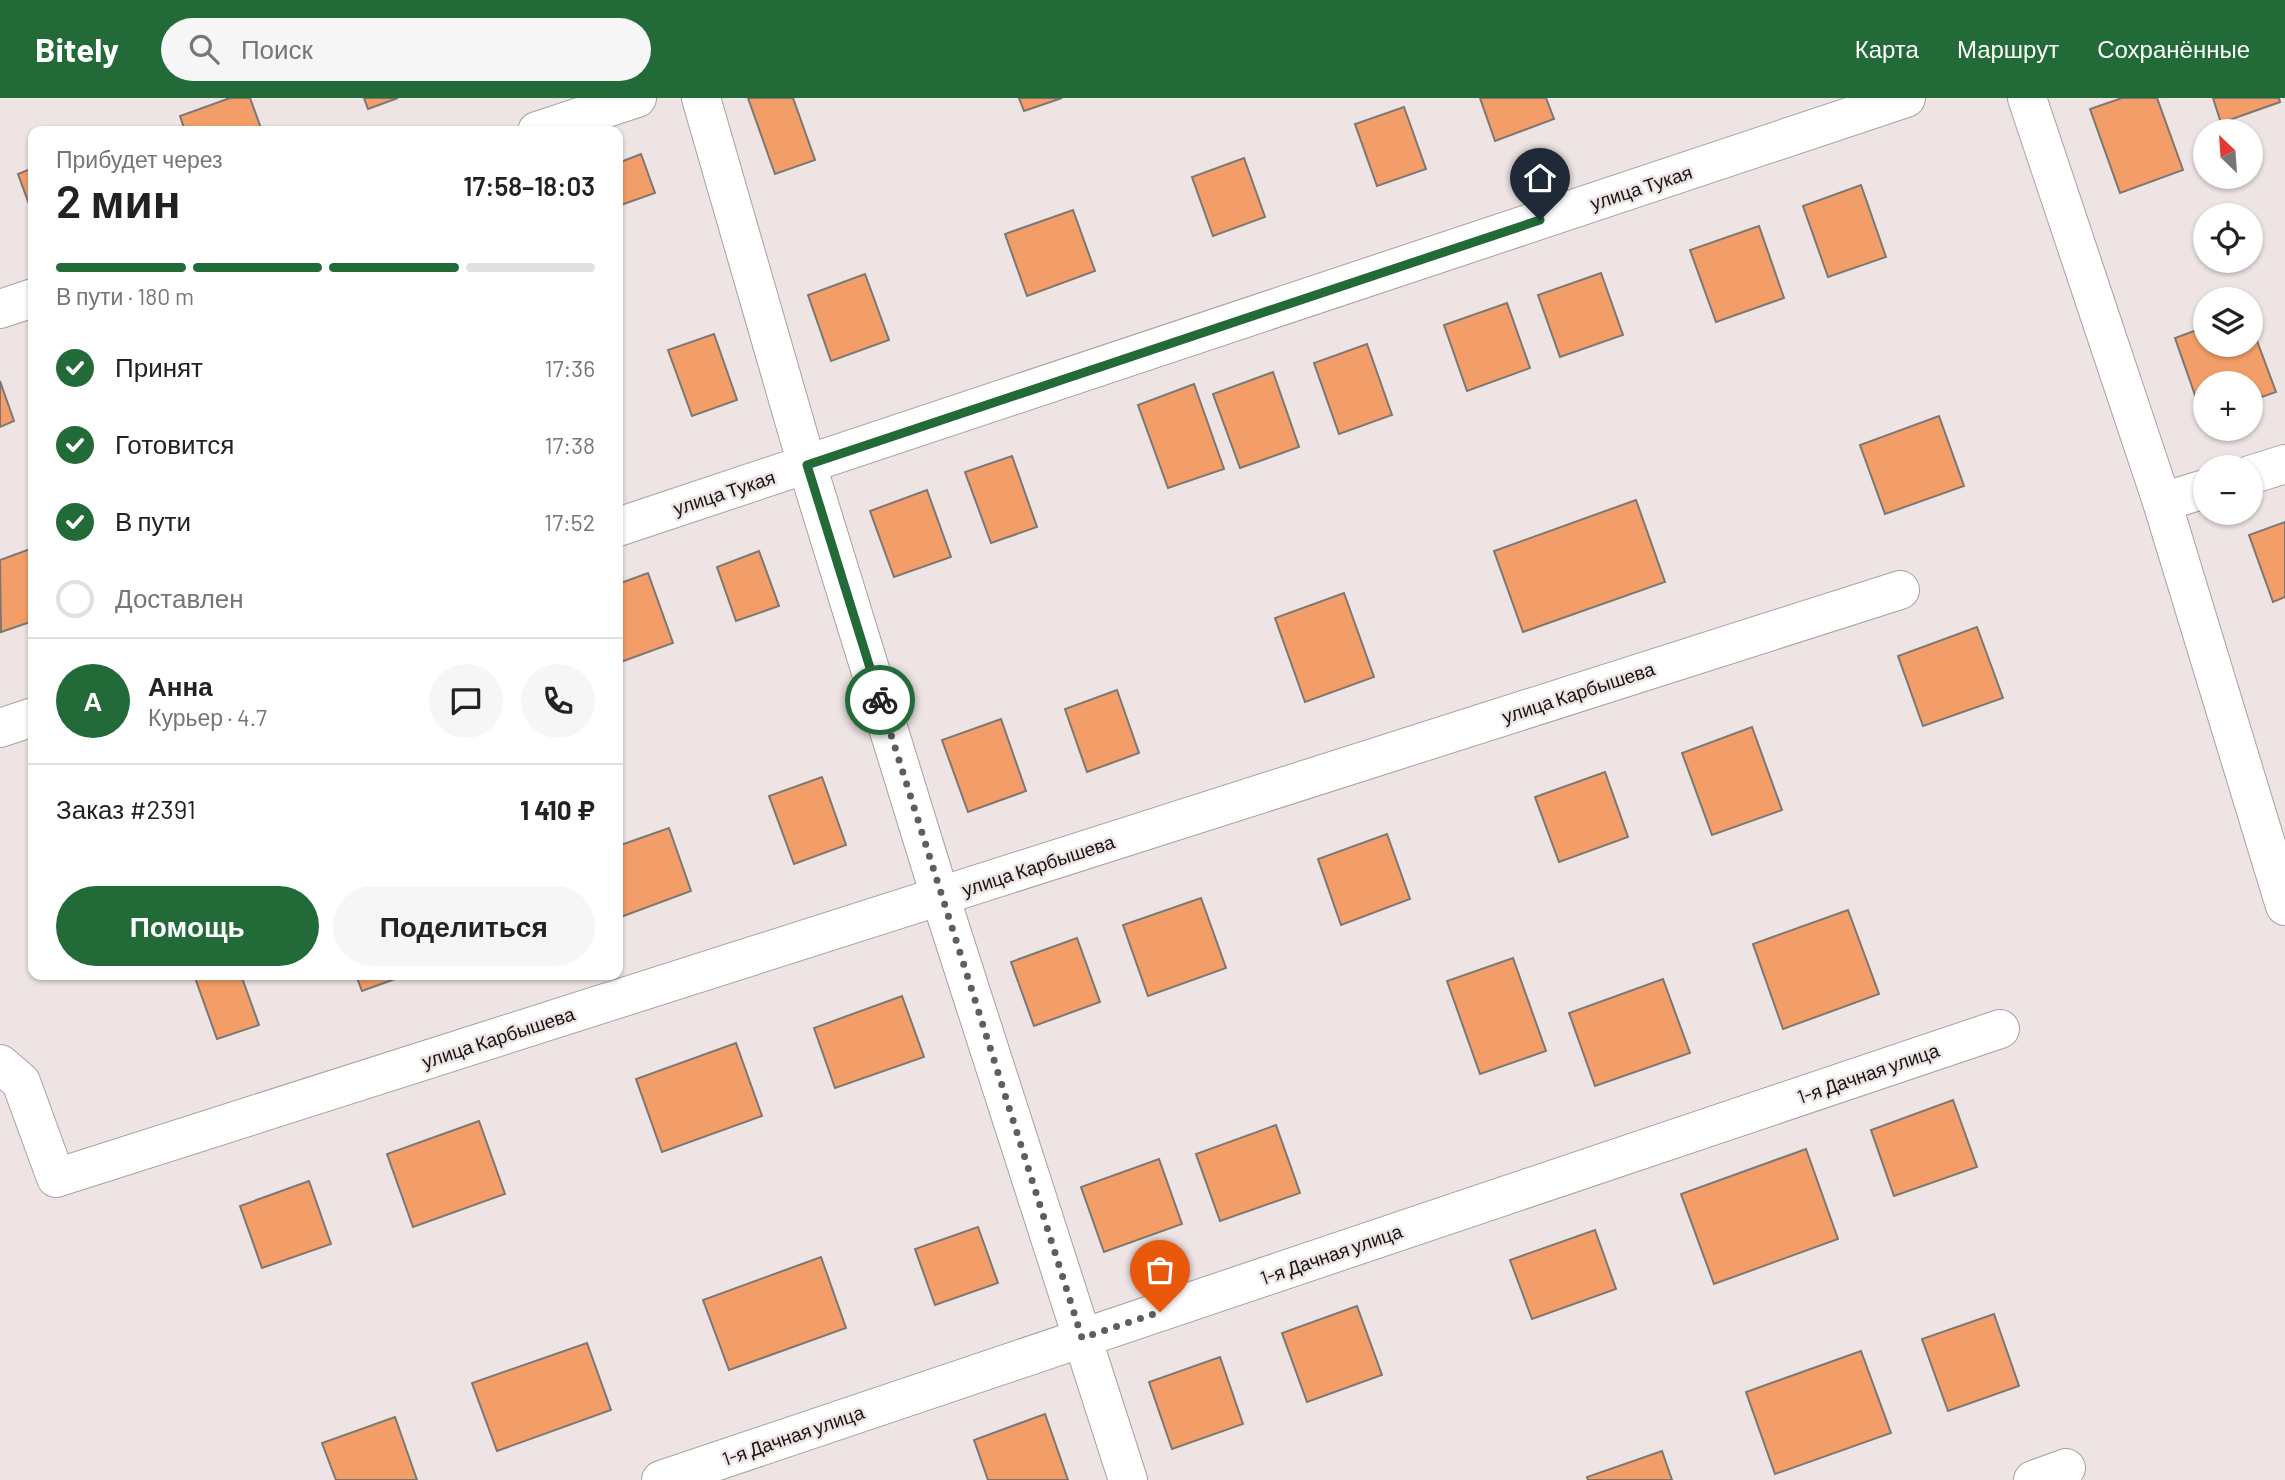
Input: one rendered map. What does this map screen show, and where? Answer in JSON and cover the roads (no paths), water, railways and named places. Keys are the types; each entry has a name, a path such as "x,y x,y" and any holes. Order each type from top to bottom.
{"street":[{"path":"552,126 637,98"},
{"path":"701,98 807,465 940,896 1128,1480"},
{"name":"улица Тукая","path":"623,525 1906,98"},
{"path":"2027,98 2162,502 2285,906"},
{"path":"0,309 28,300"},
{"path":"2263,471 2285,464"},
{"path":"2162,502 2193,493"},
{"name":"улица Карбышева","path":"0,1063 21,1082 56,1178 1900,590"},
{"path":"0,728 28,719"},
{"name":"1-я Дачная улица","path":"661,1480 2000,1029"}]}
